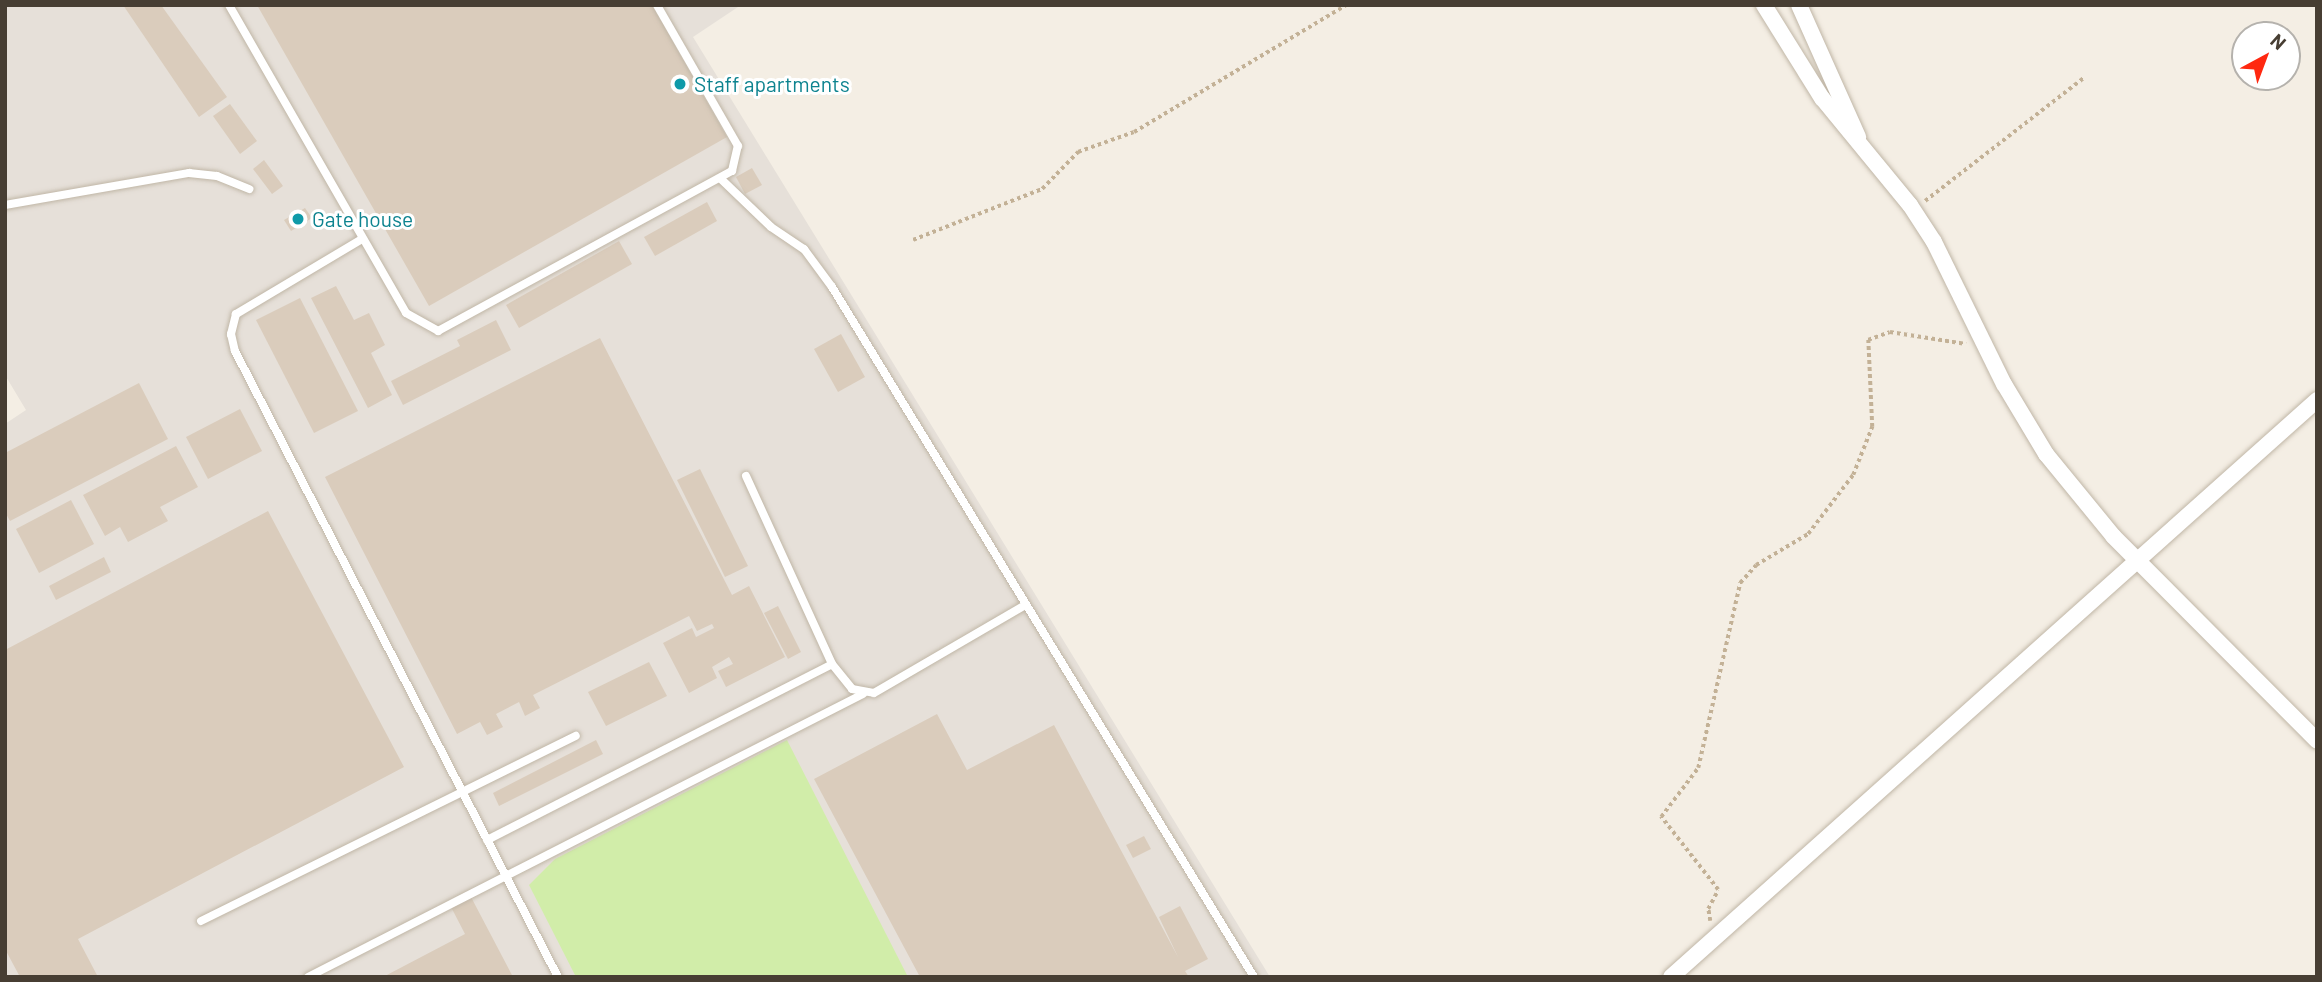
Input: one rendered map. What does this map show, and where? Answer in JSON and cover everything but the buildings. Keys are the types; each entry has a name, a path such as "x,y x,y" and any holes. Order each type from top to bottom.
{"street":[{"path":"1764,5 1795,60 1910,205 1984,346 2046,454 2139,561 2317,741"},
{"path":"1799,5 1859,140"},
{"path":"1671,977 1906,762 2139,561 2266,440 2317,400"}],"lane":[{"path":"229,5 406,313 438,331 732,171 738,146 657,5"},
{"path":"5,205 189,173 218,176 249,189"},
{"path":"721,178 817,264 1254,977"},
{"path":"362,239 253,300 236,314 231,334 235,351 464,790 558,977"},
{"path":"746,475 832,664 842,680 863,694"},
{"path":"308,977 863,694 874,693 1025,605"},
{"path":"487,840 832,664"},
{"path":"201,921 576,736"}],"path":[{"path":"913,240 1042,189 1078,152 1134,132 1346,5"},
{"path":"1910,205 1932,200 2085,77"},
{"path":"1716,936 1707,911 1718,890 1661,817 1698,768 1740,583 1756,565 1808,534 1853,475 1872,427 1868,340 1890,332 1984,346"}],"shaded area":[{"path":"5,5 741,5 693,37 1270,977 5,977 5,424 26,410 5,375"}],"green space":[{"path":"787,740 908,977 576,977 529,885 555,859"}],"place":[{"name":"Staff apartments","path":"680,84"},
{"name":"Gate house","path":"298,219"}]}
